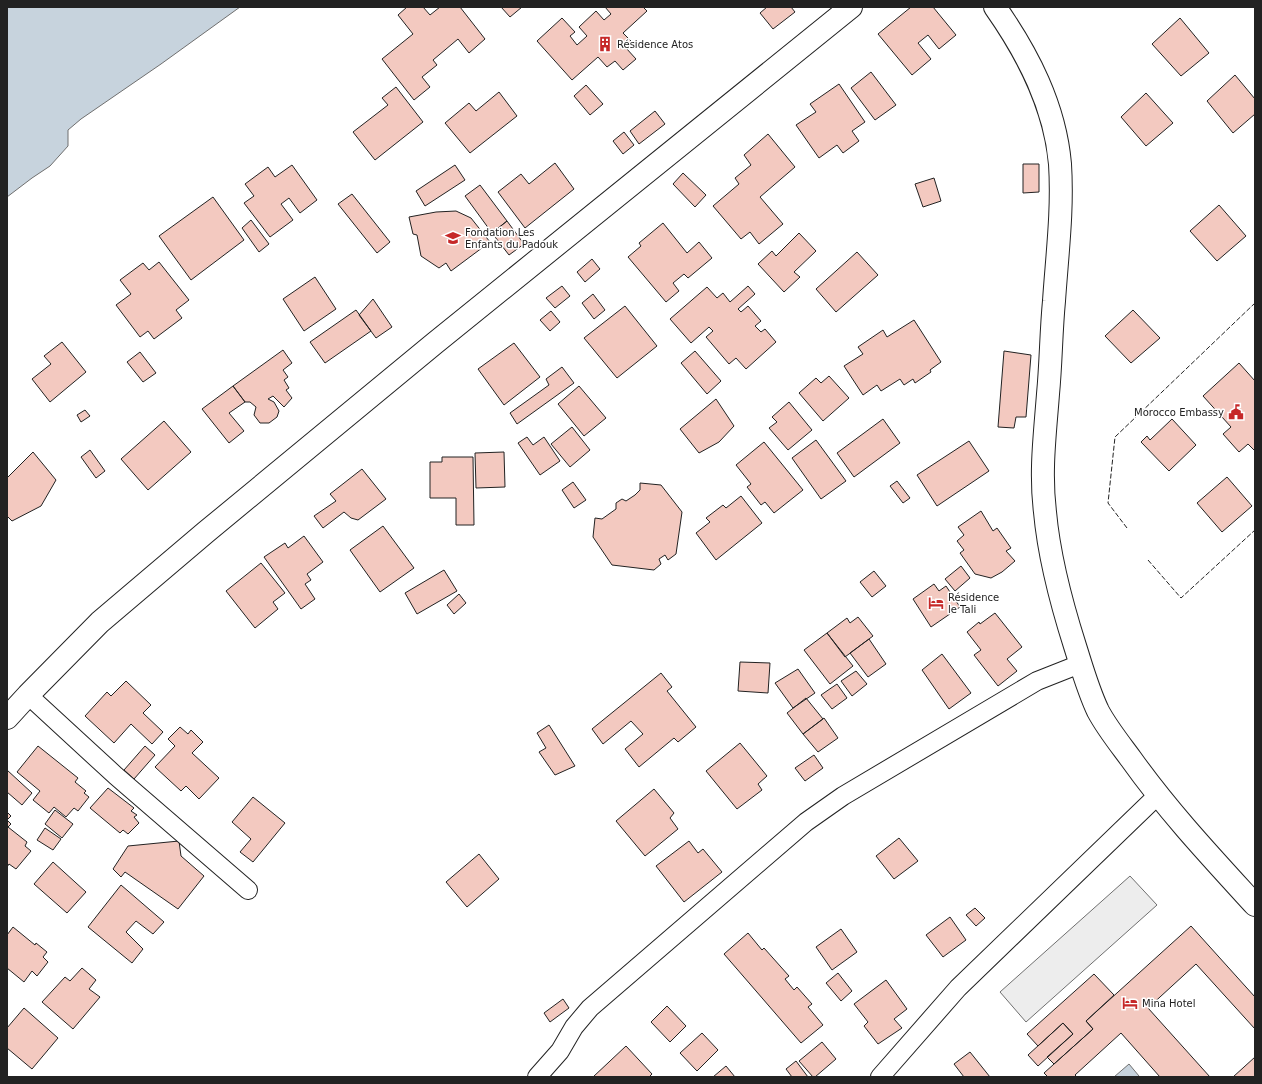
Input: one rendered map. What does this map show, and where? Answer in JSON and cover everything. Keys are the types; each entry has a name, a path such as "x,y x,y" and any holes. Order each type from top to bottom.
{"main road":[{"path":"7,718 100,622 206,532 435,343 613,201 851,7"},
{"path":"995,7 1010,29 1035,74 1048,105 1060,163 1060,210 1052,319 1049,391 1042,461 1045,512 1058,585 1080,664 1098,710 1107,726 1158,795 1255,905"}],"street":[{"path":"537,1077 560,1051 574,1027 590,1008 806,822 843,796 1037,681 1080,664"},
{"path":"28,695 116,776 248,890"},
{"path":"880,1077 958,988 1158,795"}],"shaded area":[{"path":"7,7 240,7 81,119 68,130 68,146 50,166 7,197"},
{"path":"1130,876 1157,905 1026,1022 1000,992"},
{"path":"1129,1064 1139,1076 1114,1077"}],"building":[{"path":"407,7 423,7 430,15 440,7 460,7 485,39 469,53 458,39 433,60 437,65 422,77 430,87 414,100 382,59 413,34 398,15"},
{"path":"501,7 522,7 510,17"},
{"name":"Résidence Atos","path":"605,7 643,7 647,11 623,33 632,42 626,48 636,59 623,70 615,61 607,67 598,57 572,80 537,41 562,18 575,32 570,36 577,45 587,36 579,27 596,11 604,20 611,14"},
{"path":"767,7 791,7 795,12 773,29 760,13"},
{"path":"911,7 933,7 956,35 939,49 928,35 918,43 931,59 912,75 878,34"},
{"path":"1180,18 1209,53 1181,76 1152,44"},
{"path":"871,72 896,105 875,120 851,88"},
{"path":"1235,75 1255,99 1255,114 1233,133 1207,101"},
{"path":"839,84 865,122 852,131 859,141 843,153 837,145 819,158 796,125 816,112 810,104"},
{"path":"586,85 603,104 590,115 574,96"},
{"path":"396,87 423,122 375,160 353,132 388,105 382,98"},
{"path":"499,92 517,116 470,153 445,123 469,103 476,111"},
{"path":"1146,93 1173,123 1146,146 1121,117"},
{"path":"655,111 665,124 639,144 630,131"},
{"path":"624,132 634,145 623,154 613,141"},
{"path":"768,134 795,167 760,197 783,224 759,244 750,232 741,239 713,206 739,184 735,178 751,165 744,155"},
{"path":"555,163 574,189 525,228 498,192 521,174 529,184"},
{"path":"1023,164 1039,164 1039,192 1023,193"},
{"path":"292,165 317,200 300,213 289,198 281,204 293,220 270,237 244,203 254,196 245,184 268,167 275,177"},
{"path":"455,165 465,180 425,206 416,191"},
{"path":"683,173 706,195 695,207 673,184"},
{"path":"934,178 941,201 923,207 915,184"},
{"path":"480,185 507,221 492,233 465,196"},
{"path":"352,194 390,242 377,253 338,204"},
{"path":"213,197 244,240 191,280 159,236"},
{"path":"1219,205 1246,236 1217,261 1190,231"},
{"name":"Fondation Les Enfants du Padouk","path":"456,211 471,218 490,242 451,271 446,263 439,268 421,256 417,235 413,234 409,217 436,212"},
{"path":"251,220 269,244 259,252 242,228"},
{"path":"507,221 524,244 509,255 492,233"},
{"path":"663,223 687,253 699,242 712,258 688,278 684,274 673,283 679,291 666,302 628,257 641,246 639,243"},
{"path":"799,233 816,251 794,272 800,277 784,292 758,264 772,251 776,256"},
{"path":"857,252 878,275 836,312 816,289"},
{"path":"592,259 600,269 585,282 577,272"},
{"path":"159,262 189,300 176,310 182,318 154,339 148,331 140,337 116,305 131,294 120,280 143,263 149,270"},
{"path":"315,277 336,309 304,331 283,299"},
{"path":"562,286 570,296 555,308 546,298"},
{"path":"748,286 755,294 738,309 741,312 748,306 761,321 755,326 761,332 765,329 776,342 746,369 736,358 729,364 706,337 713,331 709,327 691,343 670,319 707,287 717,298 723,293 730,302"},
{"path":"593,294 605,310 594,319 582,303"},
{"path":"373,299 392,327 376,338 359,315"},
{"path":"625,306 657,346 617,378 584,338"},
{"path":"356,310 371,331 325,363 310,342"},
{"path":"1133,310 1160,338 1131,363 1105,336"},
{"path":"551,311 560,322 550,331 540,320"},
{"path":"914,320 941,362 930,370 931,372 915,383 913,379 904,385 900,379 881,391 877,385 863,395 844,366 863,354 858,347 883,330 887,337"},
{"path":"62,342 86,372 50,402 32,379 51,364 44,356"},
{"path":"514,343 540,377 504,405 478,369"},
{"path":"283,350 292,363 283,370 288,377 284,380 289,388 286,390 292,398 284,407 273,396 268,399 274,402 279,411 277,417 269,423 260,423 254,415 256,407 250,402 245,402 233,386"},
{"path":"695,351 721,381 707,394 681,363"},
{"path":"1004,351 1031,355 1026,417 1016,417 1014,428 998,427"},
{"path":"140,352 156,373 143,382 127,362"},
{"name":"Morocco Embassy","path":"1239,363 1255,381 1255,451 1248,444 1239,452 1223,434 1231,427 1203,396"},
{"path":"562,367 574,383 517,424 510,413 549,385 546,379"},
{"path":"829,376 849,398 823,421 799,393 816,378 821,383"},
{"path":"233,386 245,402 229,413 244,431 229,443 202,409"},
{"path":"579,386 606,418 584,436 558,404"},
{"path":"716,399 734,426 719,442 699,453 680,429"},
{"path":"789,402 812,430 788,450 769,428 777,422 772,417"},
{"path":"85,410 90,416 81,422 77,415"},
{"path":"883,419 900,443 854,477 837,453"},
{"path":"1172,419 1196,445 1169,471 1141,442 1147,436 1150,440"},
{"path":"164,421 191,452 148,490 121,459"},
{"path":"572,427 590,450 570,467 551,444"},
{"path":"527,437 533,445 544,437 560,461 540,475 518,443"},
{"path":"816,440 846,481 821,499 792,458"},
{"path":"969,441 989,471 937,506 917,475"},
{"path":"764,442 803,490 774,513 765,502 761,505 747,487 751,484 736,465"},
{"path":"90,450 105,471 96,478 81,457"},
{"path":"33,452 56,480 41,506 12,521 7,516 7,478"},
{"path":"504,452 505,487 476,488 475,453"},
{"path":"442,457 473,457 474,525 456,525 456,498 430,498 430,462 442,462"},
{"path":"362,469 386,499 358,520 351,518 344,512 323,528 314,516 336,501 330,494"},
{"path":"1227,477 1252,506 1222,532 1197,503"},
{"path":"897,481 910,498 903,503 890,486"},
{"path":"573,482 586,500 574,508 562,490"},
{"path":"640,483 661,485 682,512 676,554 668,560 665,555 659,559 661,564 654,570 612,565 593,537 595,518 602,519 616,509 616,503 622,499 626,501 635,495 640,490"},
{"path":"741,496 762,523 716,560 696,533 710,522 706,518 723,505 726,508"},
{"path":"981,511 993,531 997,528 1011,548 1006,551 1015,561 1002,572 991,578 975,574 960,553 964,550 957,541 964,535 958,527"},
{"path":"383,526 414,568 380,592 350,550"},
{"path":"304,536 323,562 307,574 311,580 305,584 315,599 301,609 264,557 285,543 288,548"},
{"path":"261,563 285,593 273,602 278,609 255,628 226,591"},
{"path":"961,566 970,578 955,591 945,579"},
{"path":"444,570 457,591 417,614 405,593"},
{"path":"874,571 886,586 872,597 860,582"},
{"name":"Résidence le Tali","path":"934,584 939,591 946,586 960,607 931,627 913,599"},
{"path":"459,594 466,603 454,614 447,605"},
{"path":"995,613 1022,647 1007,659 1017,671 998,686 974,655 981,650 967,632 979,622 980,624"},
{"path":"858,617 873,636 845,657 827,633 847,618 850,623"},
{"path":"827,633 853,666 830,684 804,650"},
{"path":"869,639 886,664 868,677 850,653"},
{"path":"942,654 971,693 949,709 922,670"},
{"path":"740,662 770,663 768,693 738,691"},
{"path":"798,669 815,693 793,708 775,683"},
{"path":"856,671 867,684 852,696 841,681"},
{"path":"661,673 672,687 667,691 696,727 678,742 674,738 639,767 625,749 643,734 631,721 603,744 592,729"},
{"path":"126,681 151,705 143,713 163,732 152,744 131,724 114,743 85,716 107,692 111,696"},
{"path":"837,684 847,698 832,709 821,695"},
{"path":"806,698 823,719 803,734 787,713"},
{"path":"824,718 838,738 818,752 803,734"},
{"path":"549,725 575,766 555,775 539,752 546,748 537,733"},
{"path":"180,727 188,734 191,730 203,742 192,753 219,778 199,799 186,786 181,791 155,767 175,746 168,739"},
{"path":"740,743 767,776 758,784 762,790 737,809 706,771"},
{"path":"38,746 78,778 75,782 86,791 84,793 89,797 78,811 74,808 66,817 54,807 49,813 33,800 40,791 17,772"},
{"path":"145,746 155,755 134,779 124,770"},
{"path":"814,755 823,768 805,781 795,768"},
{"path":"7,770 32,793 22,805 7,792"},
{"path":"108,788 134,808 131,811 137,815 134,817 139,823 128,834 123,830 120,833 90,808"},
{"path":"654,789 674,813 670,818 678,829 645,856 616,821"},
{"path":"253,797 285,823 253,862 240,852 251,839 232,822"},
{"path":"55,810 73,824 62,838 45,824"},
{"path":"7,812 11,816 7,820"},
{"path":"7,820 11,824 8,827 27,842 25,846 31,851 16,869 9,864 7,867"},
{"path":"45,828 61,839 53,850 37,840"},
{"path":"899,838 918,861 894,879 876,856"},
{"path":"179,841 181,856 204,876 178,909 125,872 121,877 113,869 128,846"},
{"path":"689,841 698,853 703,849 722,872 684,902 656,866"},
{"path":"479,854 499,879 467,907 446,882"},
{"path":"53,862 86,892 67,913 34,884"},
{"path":"121,885 164,922 153,934 136,921 126,932 143,949 132,963 88,927"},
{"path":"975,908 985,918 976,926 966,915"},
{"path":"950,917 966,940 943,957 926,935"},
{"name":"Mina Hotel","path":"1191,926 1255,997 1255,1029 1196,964 1148,1008 1210,1077 1160,1077 1121,1033 1075,1075 1077,1077 1048,1077 1044,1073 1093,1029 1086,1021"},
{"path":"13,927 35,945 36,943 47,952 43,957 48,962 37,976 32,971 24,982 7,968 7,935"},
{"path":"841,929 857,952 832,970 816,947"},
{"path":"748,933 762,950 764,948 789,976 785,979 794,990 797,987 812,1004 808,1007 823,1025 801,1043 724,954"},
{"path":"82,968 96,980 89,989 100,997 73,1029 42,1002 65,977 70,981"},
{"path":"838,973 852,991 841,1001 826,983"},
{"path":"1094,974 1114,995 1086,1021 1093,1029 1054,1064 1047,1057 1073,1034 1063,1023 1038,1046 1027,1034"},
{"path":"886,980 907,1009 894,1019 902,1028 878,1044 864,1026 868,1022 854,1004"},
{"path":"563,999 569,1008 550,1022 544,1013"},
{"path":"667,1006 686,1026 670,1042 651,1022"},
{"path":"24,1008 58,1038 32,1069 7,1048 7,1028"},
{"path":"1063,1023 1073,1034 1038,1066 1028,1055"},
{"path":"702,1033 718,1050 697,1071 680,1053"},
{"path":"822,1042 836,1059 815,1077 813,1077 799,1061"},
{"path":"626,1046 652,1074 649,1077 593,1077"},
{"path":"970,1052 990,1077 964,1077 954,1064"},
{"path":"1255,1057 1255,1077 1233,1077"},
{"path":"796,1061 808,1077 792,1077 786,1069"},
{"path":"726,1066 735,1077 713,1077"}],"fence":[{"path":"1127,528 1108,503 1115,437 1255,303"},
{"path":"1148,560 1181,598 1255,530"}],"place":[{"name":"Résidence Atos","path":"605,44"},
{"name":"Fondation Les Enfants du Padouk","path":"453,238"},
{"name":"Morocco Embassy","path":"1236,412"},
{"name":"Résidence le Tali","path":"936,603"},
{"name":"Mina Hotel","path":"1130,1003"}]}
